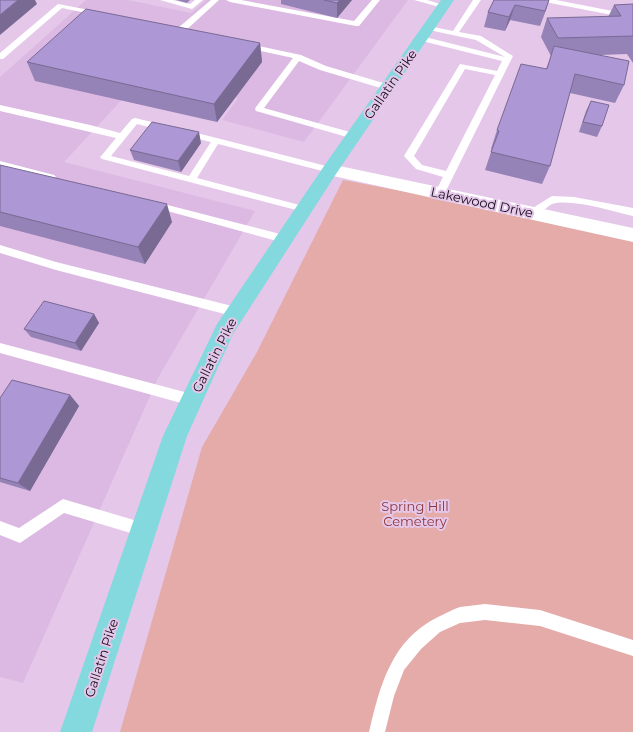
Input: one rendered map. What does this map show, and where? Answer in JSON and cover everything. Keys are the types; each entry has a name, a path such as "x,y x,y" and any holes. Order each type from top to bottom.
{"main road":[{"name":"Gallatin Pike","path":"76,732 175,436 224,330 330,170 445,3"}],"street":[{"name":"Lakewood Drive","path":"330,170 633,235"}],"lane":[{"path":"164,0 192,7 199,0"},
{"path":"194,32 177,29 215,0"},
{"path":"230,0 255,2 356,24 376,0"},
{"path":"418,0 445,3"},
{"path":"455,33 477,0"},
{"path":"544,0 633,17"},
{"path":"0,57 61,6 106,15"},
{"path":"425,33 455,33 478,38 509,56 440,193"},
{"path":"425,33 507,60"},
{"path":"238,43 298,57 323,68 388,87"},
{"path":"298,57 259,109 354,136"},
{"path":"449,175 420,167 409,156 463,66 500,74"},
{"path":"0,108 90,128 122,137"},
{"path":"304,209 105,157 135,121 330,170"},
{"path":"190,180 216,141"},
{"path":"0,164 59,179"},
{"path":"532,213 552,199 574,200 633,212"},
{"path":"141,200 284,239"},
{"path":"0,249 56,266 236,312"},
{"path":"0,348 192,400"},
{"path":"0,528 20,536 63,506 144,530"},
{"path":"377,732 386,696 398,665 415,643 435,627 459,615 486,612 540,618 633,648"}],"shaded area":[{"path":"86,0 128,0 191,13 206,0 408,0 304,142 222,120 238,98 143,77 64,162 255,211 158,378 23,683 0,677 0,77"}],"green space":[{"name":"Spring Hill Cemetery","path":"343,180 633,234 633,732 120,732 202,447 257,352"}],"building":[{"path":"0,0 18,0 0,15"},
{"path":"324,0 340,0 337,3"},
{"path":"494,0 549,0 545,11 515,5 509,17 488,12"},
{"path":"633,4 633,36 558,38 547,18 621,16 614,5"},
{"path":"86,9 260,43 214,104 27,62"},
{"path":"554,46 629,61 624,85 575,74 550,166 491,152 499,131 497,130 521,64 547,69"},
{"path":"591,101 609,105 602,126 583,122"},
{"path":"152,122 199,132 178,161 130,150"},
{"path":"0,165 167,204 138,247 0,212"},
{"path":"44,301 94,314 75,343 24,329"},
{"path":"12,380 70,395 18,483 0,478 0,398"}]}
